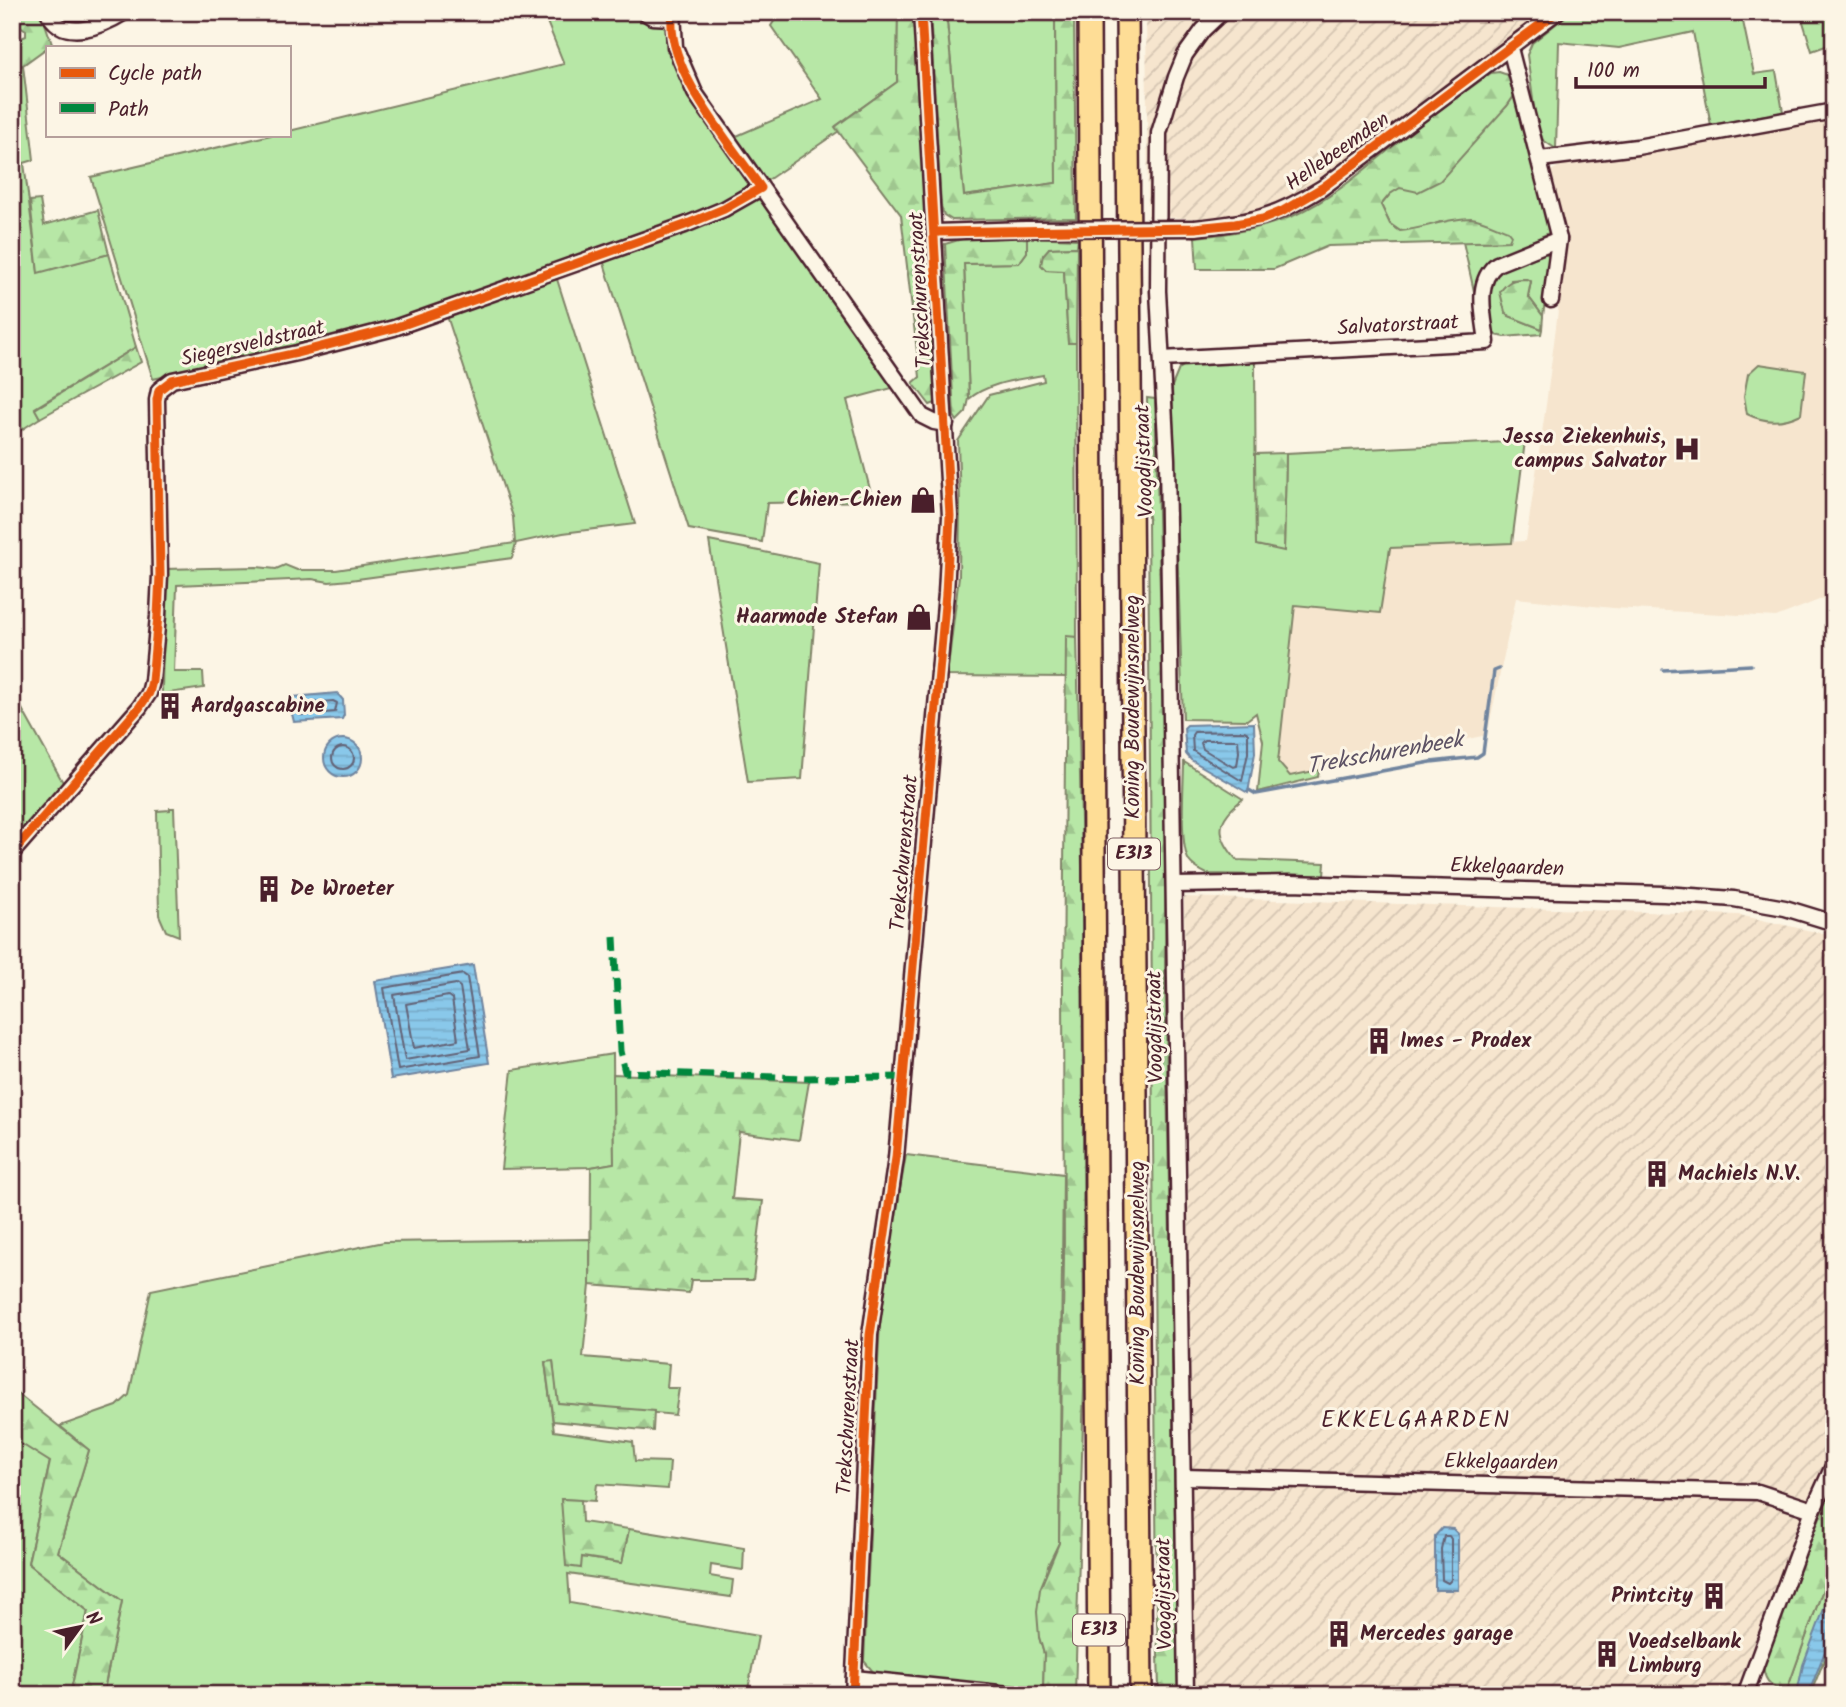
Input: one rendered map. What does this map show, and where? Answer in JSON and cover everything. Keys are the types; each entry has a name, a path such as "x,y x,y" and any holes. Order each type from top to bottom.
{"highway":[{"name":"Koning Boudewijnsnelweg","path":"1089,12 1099,1695"},
{"name":"Koning Boudewijnsnelweg","path":"1127,12 1141,1695"}],"street":[{"path":"48,12 58,24 68,28 89,29 105,24 125,12"},
{"path":"644,12 652,17 672,15"},
{"name":"Trekschurenstraat","path":"853,1695 870,1335 896,1158 947,580 950,516 921,12"},
{"path":"1162,359 1158,291 1159,133 1185,55 1203,30 1222,12"},
{"name":"Hellebeemden","path":"935,232 1195,228 1264,219 1303,200 1558,12"},
{"name":"Trekschurenstraat","path":"672,15 676,47 695,93 922,416 946,424"},
{"path":"1510,48 1559,239 1551,300"},
{"path":"1540,159 1637,147 1834,111"},
{"name":"Siegersveldstraat","path":"12,853 139,708 149,693 156,652 160,575 157,400 163,385 172,380 297,353 394,328 685,225 724,209 761,188"},
{"name":"Salvatorstraat","path":"1162,359 1487,342 1482,296 1483,284 1491,268 1559,239"},
{"name":"Voogdijstraat","path":"1162,359 1167,458 1175,885 1186,1695"},
{"name":"Ekkelgaarden","path":"1175,885 1290,883 1664,894 1734,899 1785,908 1834,923"},
{"path":"1745,1695 1813,1510 1834,1464"},
{"name":"Ekkelgaarden","path":"1184,1477 1758,1492 1813,1510"},
{"path":"854,1678 1019,1695"}],"shaded area":[{"path":"1146,12 1543,12 1363,148 1286,200 1227,218 1193,218 1148,217"},
{"name":"Jessa Ziekenhuis, campus Salvator","path":"1834,119 1834,596 1776,617 1613,608 1516,598 1487,735 1290,776 1278,762 1295,604 1390,548 1526,541 1567,240 1554,194 1551,171 1568,161 1659,152 1805,122"},
{"path":"1184,897 1739,915 1834,936 1834,1441 1804,1507 1735,1695 1195,1695"}],"green space":[{"path":"12,12 41,12 52,44 23,65 12,68 12,42 26,36 26,30 12,21"},
{"path":"543,12 632,12 647,21 661,24 668,30 679,75 749,181 748,189 684,220 384,327 153,379 91,177 267,136 290,136 290,131 564,64"},
{"path":"780,12 898,12 897,82 836,126 839,131 765,182 732,138 822,99 771,26"},
{"path":"898,12 915,12 938,402 930,405 913,383 920,377 901,215 835,127 897,82"},
{"path":"930,12 946,12 964,196 1056,183 1055,12 1074,12 1076,218 952,220 944,215 941,206"},
{"path":"946,12 1055,12 1056,183 964,196"},
{"path":"1571,12 1741,12 1754,74 1776,71 1783,112 1711,125 1693,32 1619,48 1559,42 1556,149 1543,140 1536,122 1527,55 1532,43"},
{"path":"1800,12 1834,12 1834,43 1812,51"},
{"path":"23,65 34,160 24,163 38,272 109,254 136,347 35,408 40,418 12,436 12,68"},
{"path":"1491,73 1508,75 1516,93 1507,106 1440,181 1418,192 1400,188 1390,194 1381,205 1390,224 1400,231 1471,218 1508,231 1511,235 1509,241 1328,246 1274,269 1197,269 1195,237 1259,227 1309,208 1348,183"},
{"path":"1516,93 1533,170 1550,223 1549,233 1495,259 1478,309 1463,242 1509,241 1440,222 1421,229 1400,231 1390,224 1381,205 1400,187 1418,191 1507,106"},
{"path":"760,199 765,202 896,387 847,400 873,501 767,503 762,542 689,529 603,260"},
{"path":"40,200 44,225 98,210 109,254 38,273 30,201"},
{"path":"1027,237 1078,239 1077,247 1049,248 1046,270 1064,271 1068,343 1076,343 1077,637 1066,637 1066,677 947,676 959,576 958,441 989,395 1044,381 1043,375 1004,382 969,399 964,264 1019,263 1027,252"},
{"path":"1027,237 1027,252 1019,263 964,264 969,399 966,412 957,421 954,416 945,244 962,239"},
{"path":"1077,247 1076,343 1068,343 1064,271 1046,270 1041,265 1043,255 1049,248"},
{"path":"1543,252 1551,256 1543,316 1528,296 1531,282 1526,279 1511,280 1505,312 1542,329 1541,334 1505,337 1495,335 1487,302 1491,277 1505,265"},
{"path":"556,276 635,524 563,533 516,543 512,558 350,580 177,585 174,672 203,672 204,688 162,694 164,569 276,569 285,565 297,570 336,570 515,543 513,517 446,313"},
{"path":"1511,281 1531,281 1528,296 1543,316 1542,329 1505,312 1500,292"},
{"path":"136,347 141,362 40,418 35,409"},
{"path":"1248,359 1255,363 1256,545 1284,550 1286,453 1525,441 1512,543 1390,548 1380,613 1295,605 1278,762 1290,776 1319,770 1318,777 1258,792 1263,741 1256,713 1247,720 1183,719 1172,386 1179,369 1188,363"},
{"path":"1759,364 1806,371 1801,414 1774,421 1747,414 1744,396 1748,374"},
{"path":"1147,398 1155,399 1166,822 1165,963 1178,1689 1159,1689 1157,1619"},
{"path":"1286,453 1284,551 1256,545 1255,454"},
{"path":"709,541 819,563 802,779 748,782"},
{"path":"1066,636 1077,637 1082,867 1084,1387 1075,1694 1043,1691 1044,1654 1039,1637 1037,1612 1040,1589 1059,1543 1064,1258"},
{"path":"12,691 65,786 12,845"},
{"path":"1184,762 1243,799 1228,813 1222,827 1225,842 1237,860 1325,863 1324,876 1207,874 1195,867 1189,861 1184,842"},
{"path":"174,808 179,936 166,931 159,915 157,811"},
{"path":"613,1054 614,1163 591,1167 501,1169 512,1070"},
{"path":"613,1074 809,1082 799,1140 739,1132 732,1199 763,1201 753,1280 691,1280 689,1293 590,1285 591,1167 614,1163"},
{"path":"906,1155 1063,1174 1059,1543 1048,1565 1039,1637 1044,1654 1043,1691 875,1674 864,1661 881,1298"},
{"path":"590,1239 590,1285 583,1357 669,1364 667,1388 679,1388 675,1415 557,1403 553,1362 545,1362 554,1431 633,1442 635,1461 670,1462 668,1489 597,1484 595,1501 561,1499 564,1521 582,1557 622,1563 629,1529 744,1548 743,1570 711,1565 710,1576 733,1580 731,1597 568,1574 570,1603 758,1636 747,1695 103,1695 122,1601 58,1552 89,1450 60,1426 117,1406 129,1395 151,1290 384,1242"},
{"path":"553,1361 558,1403 654,1411 653,1431 553,1421 545,1362"},
{"path":"12,1389 89,1450 58,1552 122,1601 103,1695 70,1695 88,1611 28,1563 50,1462 12,1438"},
{"path":"12,1438 50,1461 28,1563 88,1611 70,1695 12,1695"},
{"path":"1834,1482 1834,1558 1786,1693 1768,1682 1763,1661"},
{"path":"561,1499 581,1500 582,1522 629,1529 622,1563 582,1557 581,1568 566,1566"},
{"path":"1834,1558 1834,1636 1810,1695 1786,1693"}],"water":[{"path":"337,693 343,700 342,719 294,722 289,702 293,697"},
{"path":"1254,723 1255,753 1248,793 1191,760 1186,754 1184,728 1187,725"},
{"path":"343,739 356,745 362,758 356,771 343,777 330,771 324,758 330,745"},
{"path":"473,965 489,1063 391,1079 375,981"},
{"path":"1442,1528 1453,1529 1458,1534 1458,1590 1435,1590 1435,1536"},
{"path":"1834,1582 1834,1628 1808,1695 1797,1693 1803,1665"}],"waterway":[{"name":"Trekschurenbeek","path":"1663,670 1751,665"},
{"name":"Trekschurenbeek","path":"1249,790 1256,794 1431,762 1477,757 1483,753 1494,671 1499,669"}],"marked path":[{"path":"614,937 620,1051 625,1072 805,1078 903,1077"}],"cycle path":[{"path":"12,853 139,708 149,693 160,575 159,390 172,380 297,353 394,328 685,225 724,209 761,188 688,80 672,33 673,12"},
{"path":"853,1695 870,1335 896,1158 946,593 950,516 921,12"},
{"path":"935,232 1195,228 1263,219 1283,211 1322,188 1557,12"}],"place":[{"name":"Jessa Ziekenhuis, campus Salvator","path":"1687,449"},
{"name":"Chien-Chien","path":"923,500"},
{"name":"Haarmode Stefan","path":"919,617"},
{"name":"Aardgascabine","path":"170,706"},
{"name":"De Wroeter","path":"269,889"},
{"name":"Imes - Prodex","path":"1379,1041"},
{"name":"Machiels N.V.","path":"1657,1174"},
{"name":"Printcity","path":"1714,1596"},
{"name":"Mercedes garage","path":"1339,1634"},
{"name":"Voedselbank Limburg","path":"1607,1654"}],"district":[{"name":"EKKELGAARDEN","path":"1416,1421"}]}
